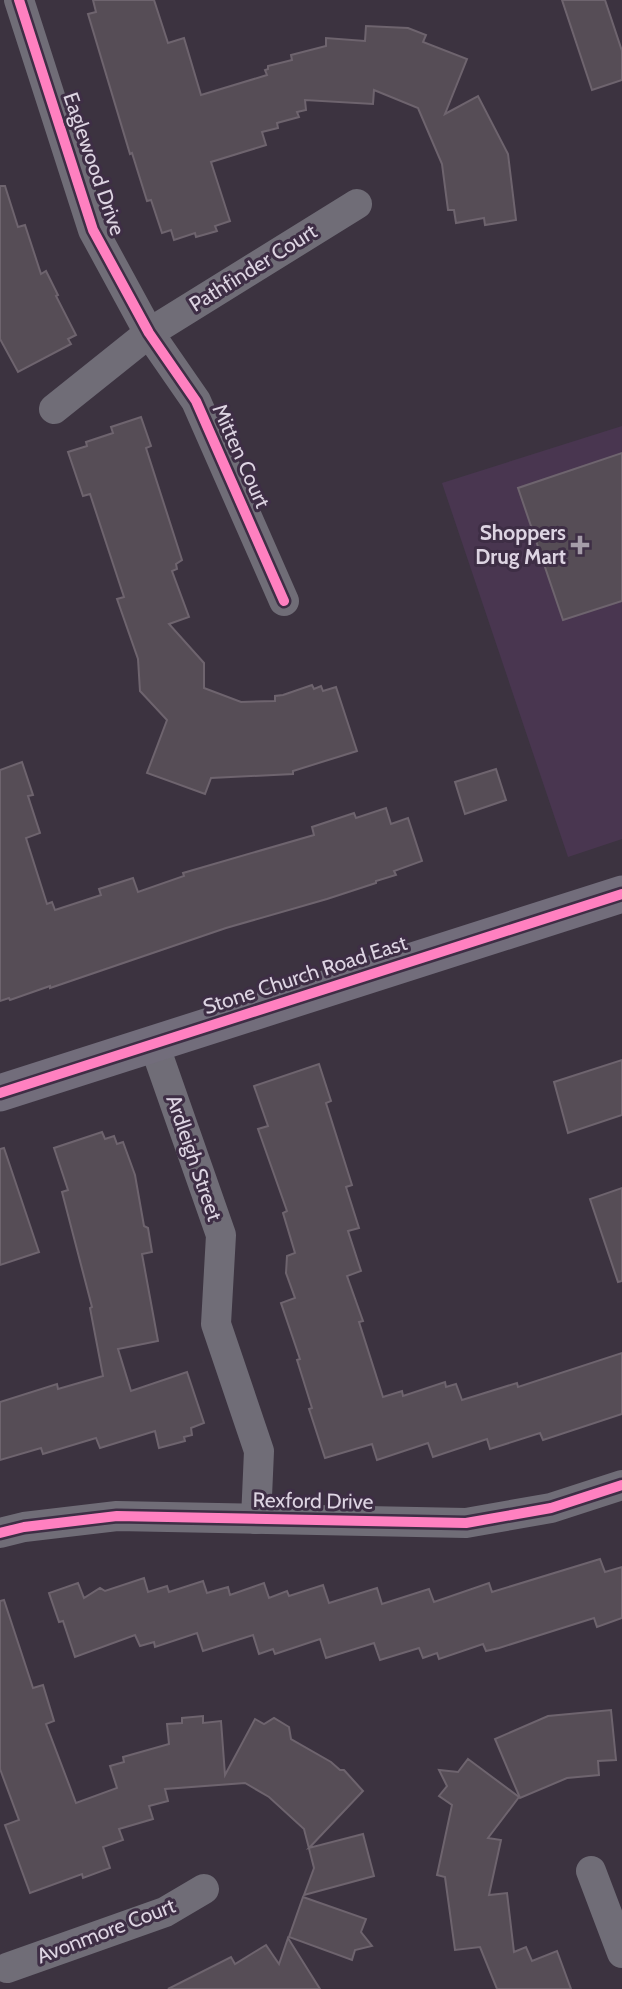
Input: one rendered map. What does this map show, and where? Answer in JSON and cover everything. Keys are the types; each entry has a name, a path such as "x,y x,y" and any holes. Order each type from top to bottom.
{"main road":[{"name":"Stone Church Road East","path":"0,1093 622,894"}],"street":[{"name":"Eaglewood Drive","path":"19,0 93,230 149,333"},
{"name":"Pathfinder Court","path":"149,333 357,204"},
{"path":"54,409 149,333"},
{"name":"Mitten Court","path":"149,333 196,401 284,601"},
{"name":"Ardleigh Street","path":"155,1044 221,1235 216,1324 259,1451 256,1519"},
{"name":"Rexford Drive","path":"0,1533 24,1527 117,1516 466,1523 551,1508 622,1485"},
{"path":"591,1871 622,1953"},
{"name":"Avonmore Court","path":"7,1969 165,1912 204,1889"}],"shaded area":[{"path":"622,426 622,839 568,857 442,483"}],"building":[{"path":"93,0 154,0 168,43 184,38 201,95 267,75 265,70 268,66 292,60 291,55 326,46 326,38 365,41 366,26 408,28 426,35 423,42 467,59 445,114 478,96 508,154 516,220 485,225 484,218 456,223 454,210 448,210 442,164 418,108 374,90 373,104 305,100 306,110 297,112 299,117 277,123 278,128 262,132 266,145 211,162 230,221 215,226 217,231 196,237 195,233 174,240 171,230 162,233 151,200 147,201 132,153 130,154 88,14 96,12"},
{"path":"562,0 605,0 622,51 622,80 592,90"},
{"path":"0,186 5,186 18,227 25,225 41,274 46,271 76,335 68,339 71,344 18,372 0,339"},
{"path":"141,417 151,446 146,448 182,560 176,564 177,569 172,571 189,617 169,624 204,663 204,688 241,702 275,701 275,696 312,685 314,689 321,686 323,691 336,687 357,751 293,771 293,774 211,778 205,794 147,773 167,720 140,691 138,659 117,599 124,597 90,494 83,496 68,452 87,446 86,442 113,433 111,427"},
{"name":"Shoppers Drug Mart","path":"622,453 622,601 563,620 518,488"},
{"path":"22,762 33,795 28,796 40,833 26,838 47,904 52,902 55,910 101,895 99,889 133,878 138,892 184,876 183,873 314,835 312,827 354,813 356,818 386,808 391,824 408,818 422,861 394,871 396,875 376,883 226,928 50,988 0,1001 0,770"},
{"path":"496,769 506,800 465,814 455,782"},
{"path":"622,1060 622,1115 568,1133 554,1082"},
{"path":"319,1064 331,1101 326,1103 352,1185 346,1187 359,1228 348,1231 361,1271 347,1276 363,1321 359,1322 383,1397 402,1391 403,1396 445,1382 446,1387 456,1384 462,1400 517,1383 518,1387 622,1353 622,1414 543,1440 540,1433 490,1449 487,1439 433,1457 428,1443 377,1460 372,1444 325,1458 309,1409 312,1408 297,1360 300,1359 281,1303 295,1298 286,1273 287,1256 295,1253 283,1213 287,1211 258,1129 268,1126 254,1086"},
{"path":"102,1132 105,1139 114,1136 117,1144 123,1142 135,1175 144,1226 148,1228 152,1252 142,1254 158,1341 118,1349 131,1391 187,1372 204,1423 191,1428 192,1435 184,1437 185,1441 159,1448 155,1431 100,1448 96,1438 43,1454 41,1448 0,1460 0,1402 57,1384 58,1389 103,1376 90,1308 92,1307 62,1192 68,1190 54,1148"},
{"path":"4,1148 39,1252 0,1265 0,1149"},
{"path":"622,1188 622,1281 618,1282 590,1199"},
{"path":"600,1559 605,1572 622,1567 622,1618 597,1627 594,1618 499,1648 486,1651 483,1644 439,1659 437,1653 423,1658 419,1648 380,1660 374,1643 326,1658 320,1639 275,1654 273,1649 259,1654 253,1635 203,1651 197,1633 155,1647 154,1642 140,1646 135,1635 75,1657 63,1621 59,1622 49,1593 78,1583 84,1598 100,1588 105,1591 144,1578 148,1592 167,1586 169,1592 203,1581 207,1593 228,1587 230,1595 264,1583 269,1598 287,1591 289,1596 323,1585 329,1603 377,1588 382,1604 429,1589 434,1602 489,1583 492,1592"},
{"path":"4,1600 33,1688 43,1685 54,1721 46,1724 76,1803 117,1788 110,1766 124,1762 123,1757 169,1744 167,1724 182,1723 182,1718 203,1716 203,1723 221,1721 225,1775 255,1719 264,1724 274,1718 289,1727 291,1739 344,1770 363,1791 309,1848 363,1834 374,1876 304,1895 314,1868 304,1829 269,1797 245,1783 165,1789 168,1801 149,1806 153,1819 119,1829 123,1840 103,1847 110,1868 83,1878 82,1874 30,1893 5,1825 19,1820 0,1769 0,1601"},
{"path":"611,1710 616,1760 598,1761 599,1775 567,1778 520,1798 495,1739 548,1716"},
{"path":"468,1759 519,1797 488,1838 501,1840 489,1895 507,1893 514,1952 526,1947 532,1961 557,1951 571,1989 497,1989 480,1947 455,1950 445,1877 437,1875 452,1805 439,1796 447,1786 439,1770 458,1772"},
{"path":"303,1897 366,1919 361,1932 372,1946 355,1950 352,1960 289,1937"},
{"path":"288,1938 320,1989 168,1989 231,1957 235,1964 266,1945 279,1964"}],"cycle path":[{"path":"19,0 93,230 149,333 196,401 284,601"},
{"path":"0,1093 622,894"},
{"path":"0,1533 24,1527 117,1516 466,1523 551,1508 622,1485"}],"place":[{"name":"Shoppers Drug Mart","path":"580,545"}]}
